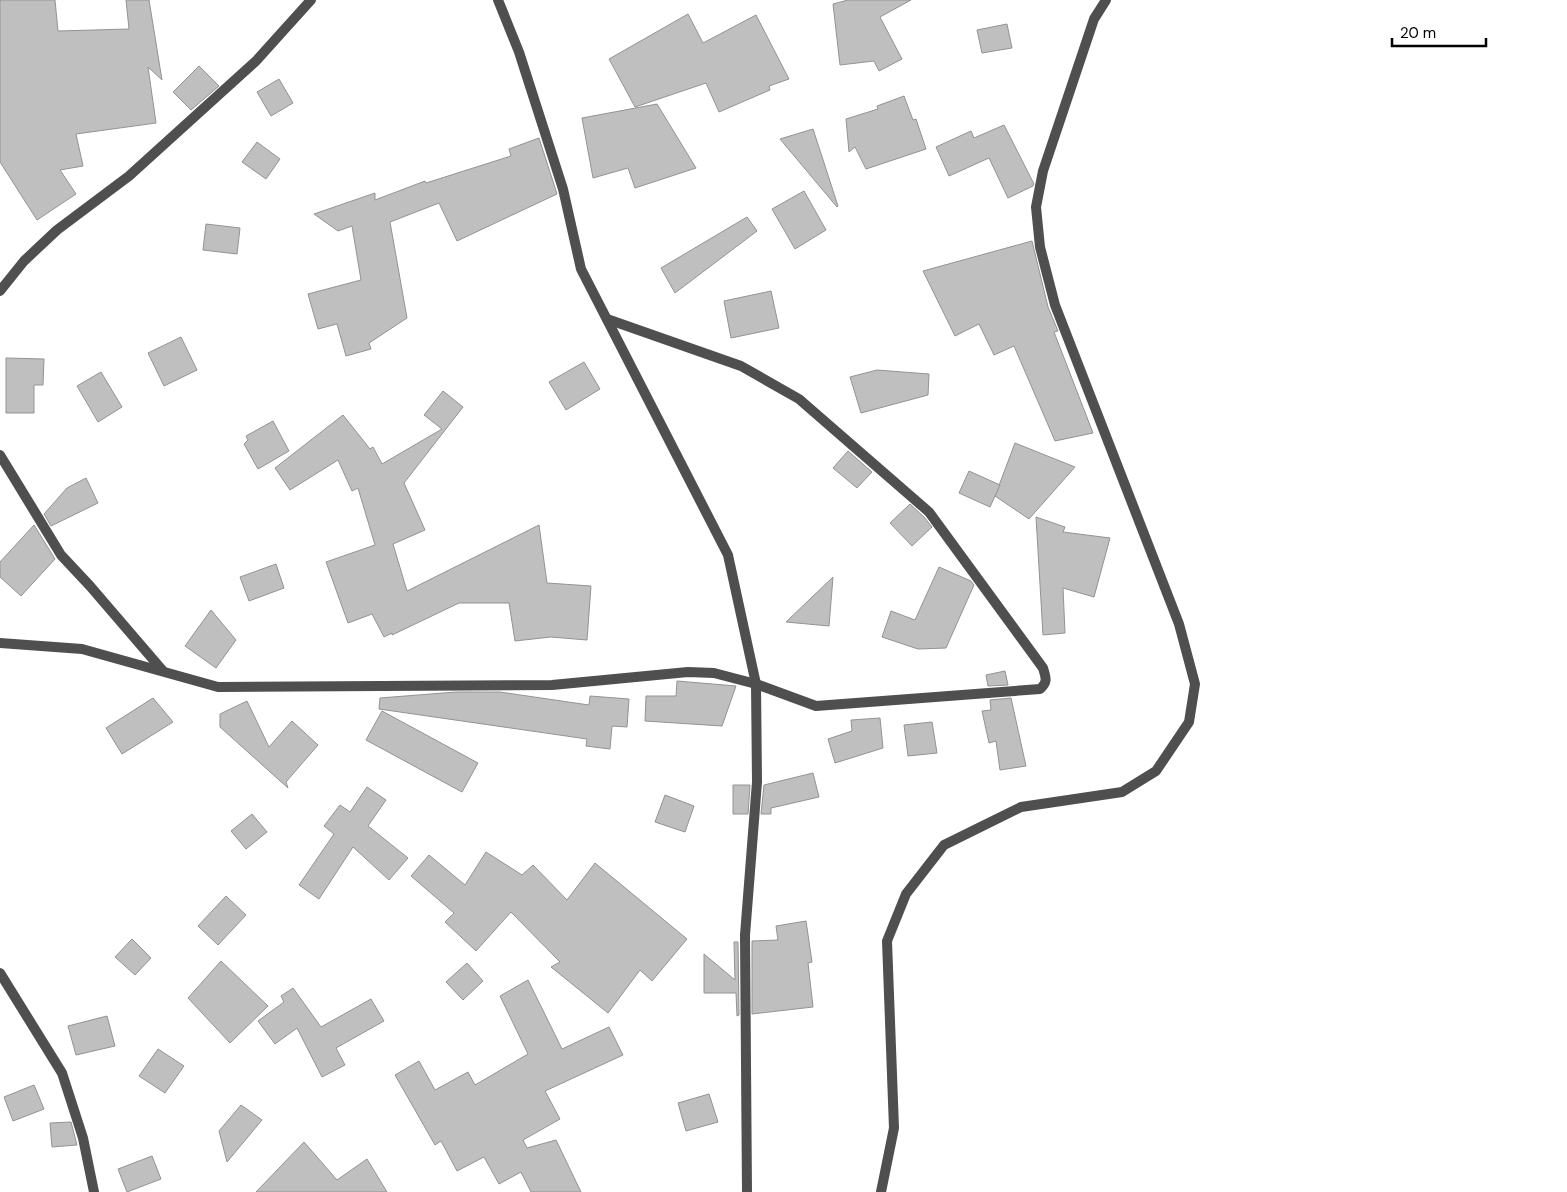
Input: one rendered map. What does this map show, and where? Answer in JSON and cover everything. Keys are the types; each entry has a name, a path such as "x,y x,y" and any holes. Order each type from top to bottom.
{"street":[{"path":"0,291 24,261 57,230 130,176 256,60 311,0"},
{"path":"498,0 519,52 563,189 581,269 728,555 756,684 757,782 745,935 747,1192"},
{"path":"881,1192 894,1128 887,942 906,894 944,845 1020,807 1122,792 1156,771 1188,722 1195,684 1179,624 1055,305 1040,246 1036,206 1043,170 1094,19 1106,0"},
{"path":"0,643 82,649 218,687 552,684 688,672 714,673 756,684 816,706 1040,689 1044,685 1046,679 1043,668 928,512 799,399 741,366 607,319"},
{"path":"0,455 61,555 164,671"},
{"path":"0,973 62,1073 83,1138 94,1192"}],"building":[{"path":"0,0 55,0 58,31 129,29 126,0 149,0 162,80 148,67 156,123 76,134 83,166 60,170 76,194 37,220 0,162"},
{"path":"848,0 911,0 880,17 902,59 879,71 874,61 840,65 833,4"},
{"path":"688,14 703,43 756,15 789,79 769,86 770,90 719,112 706,83 635,107 609,59"},
{"path":"1007,24 1012,48 982,53 977,30"},
{"path":"199,66 219,86 191,110 173,92"},
{"path":"279,79 293,103 271,116 257,92"},
{"path":"904,96 913,120 916,119 926,149 866,169 855,147 849,152 846,119 878,109 877,106"},
{"path":"657,104 696,168 635,188 628,168 593,178 582,118"},
{"path":"1004,125 1034,184 1033,186 1008,198 989,158 949,176 936,147 971,131 974,138"},
{"path":"813,129 838,206 837,207 780,139"},
{"path":"539,138 557,194 457,241 439,203 390,222 407,318 369,343 371,349 346,356 337,324 318,329 308,294 361,280 352,226 338,231 314,214 375,193 375,200 425,181 426,183 511,156 509,149"},
{"path":"257,142 280,159 266,179 242,162"},
{"path":"804,191 826,230 795,249 772,209"},
{"path":"747,217 757,231 675,293 661,268"},
{"path":"206,224 240,228 237,254 203,250"},
{"path":"1032,241 1048,307 1058,331 1054,332 1093,433 1055,441 1014,346 994,355 979,324 955,336 923,271"},
{"path":"771,291 779,328 731,338 724,301"},
{"path":"181,337 197,370 164,386 148,353"},
{"path":"6,358 44,359 43,385 34,385 34,413 6,413"},
{"path":"584,362 600,389 566,410 549,382"},
{"path":"877,370 929,374 928,395 861,413 850,377"},
{"path":"101,372 122,407 98,422 77,386"},
{"path":"443,391 463,407 404,483 425,530 393,544 407,591 539,525 547,583 591,586 587,640 551,637 515,641 509,603 459,603 384,637 372,614 348,623 326,562 375,545 358,488 352,491 338,460 290,490 275,468 343,415 370,449 373,447 382,464 442,429 424,415"},
{"path":"273,421 289,451 258,469 244,444 248,440 246,436"},
{"path":"1015,443 1075,467 1029,519 995,496"},
{"path":"848,451 872,472 857,488 833,468"},
{"path":"969,471 1000,485 990,507 959,493"},
{"path":"86,478 98,503 51,526 44,514 67,488"},
{"path":"910,504 932,527 912,546 890,523"},
{"path":"1036,517 1065,527 1063,532 1110,538 1094,597 1063,588 1065,633 1043,635"},
{"path":"34,525 55,559 21,596 0,577 0,562"},
{"path":"276,564 284,588 249,601 240,577"},
{"path":"939,567 971,581 974,585 946,648 918,649 882,637 891,611 915,620"},
{"path":"833,577 829,626 786,622"},
{"path":"211,610 236,640 216,668 185,646"},
{"path":"1005,671 1008,685 988,686 986,675"},
{"path":"677,681 736,686 722,726 645,721 646,696 676,696"},
{"path":"456,692 500,692 589,705 590,696 629,699 627,727 612,726 610,749 586,746 587,739 379,709 380,698"},
{"path":"153,698 173,722 122,754 106,728"},
{"path":"1011,698 1026,766 1000,770 996,741 989,743 982,711 991,710 990,700"},
{"path":"247,701 269,747 292,721 318,745 286,782 288,788 220,727 220,714"},
{"path":"382,711 478,763 462,792 366,740"},
{"path":"880,718 883,748 835,763 828,739 852,731 851,720"},
{"path":"932,722 937,753 908,756 904,725"},
{"path":"813,773 819,797 771,808 771,814 761,814 764,785"},
{"path":"733,785 750,785 748,814 733,814"},
{"path":"367,787 386,800 368,826 408,858 389,880 353,847 319,899 299,885 334,834 324,826 340,805 350,812"},
{"path":"665,795 694,806 685,832 655,822"},
{"path":"252,814 267,832 246,849 231,831"},
{"path":"486,852 522,875 533,865 567,900 595,863 687,939 652,981 640,970 608,1013 551,967 560,962 511,912 476,951 445,922 454,913 411,876 429,855 465,885"},
{"path":"226,896 246,915 218,945 198,926"},
{"path":"806,921 812,962 808,963 813,1007 752,1014 752,941 778,940 776,926"},
{"path":"132,939 151,958 135,975 115,957"},
{"path":"734,942 738,942 739,1015 737,1016 736,993 704,993 704,954 735,980"},
{"path":"221,961 268,1006 230,1043 188,998"},
{"path":"467,963 483,981 463,1000 446,982"},
{"path":"528,980 562,1049 609,1027 623,1055 545,1091 560,1119 523,1140 527,1148 556,1140 581,1192 531,1192 521,1172 499,1184 484,1157 457,1171 441,1141 435,1145 395,1075 419,1061 435,1090 468,1072 475,1085 528,1054 500,996"},
{"path":"293,988 321,1027 371,999 384,1021 336,1048 345,1065 322,1077 297,1028 275,1044 258,1021 284,1002 281,996"},
{"path":"107,1016 115,1046 76,1055 68,1026"},
{"path":"158,1049 184,1066 165,1093 139,1076"},
{"path":"34,1085 44,1109 13,1121 4,1097"},
{"path":"709,1094 718,1122 686,1131 678,1103"},
{"path":"241,1105 262,1120 227,1162 219,1131"},
{"path":"71,1122 77,1145 52,1147 50,1123"},
{"path":"304,1142 337,1180 367,1159 387,1192 256,1192"},
{"path":"152,1156 161,1179 127,1192 118,1169"}]}
